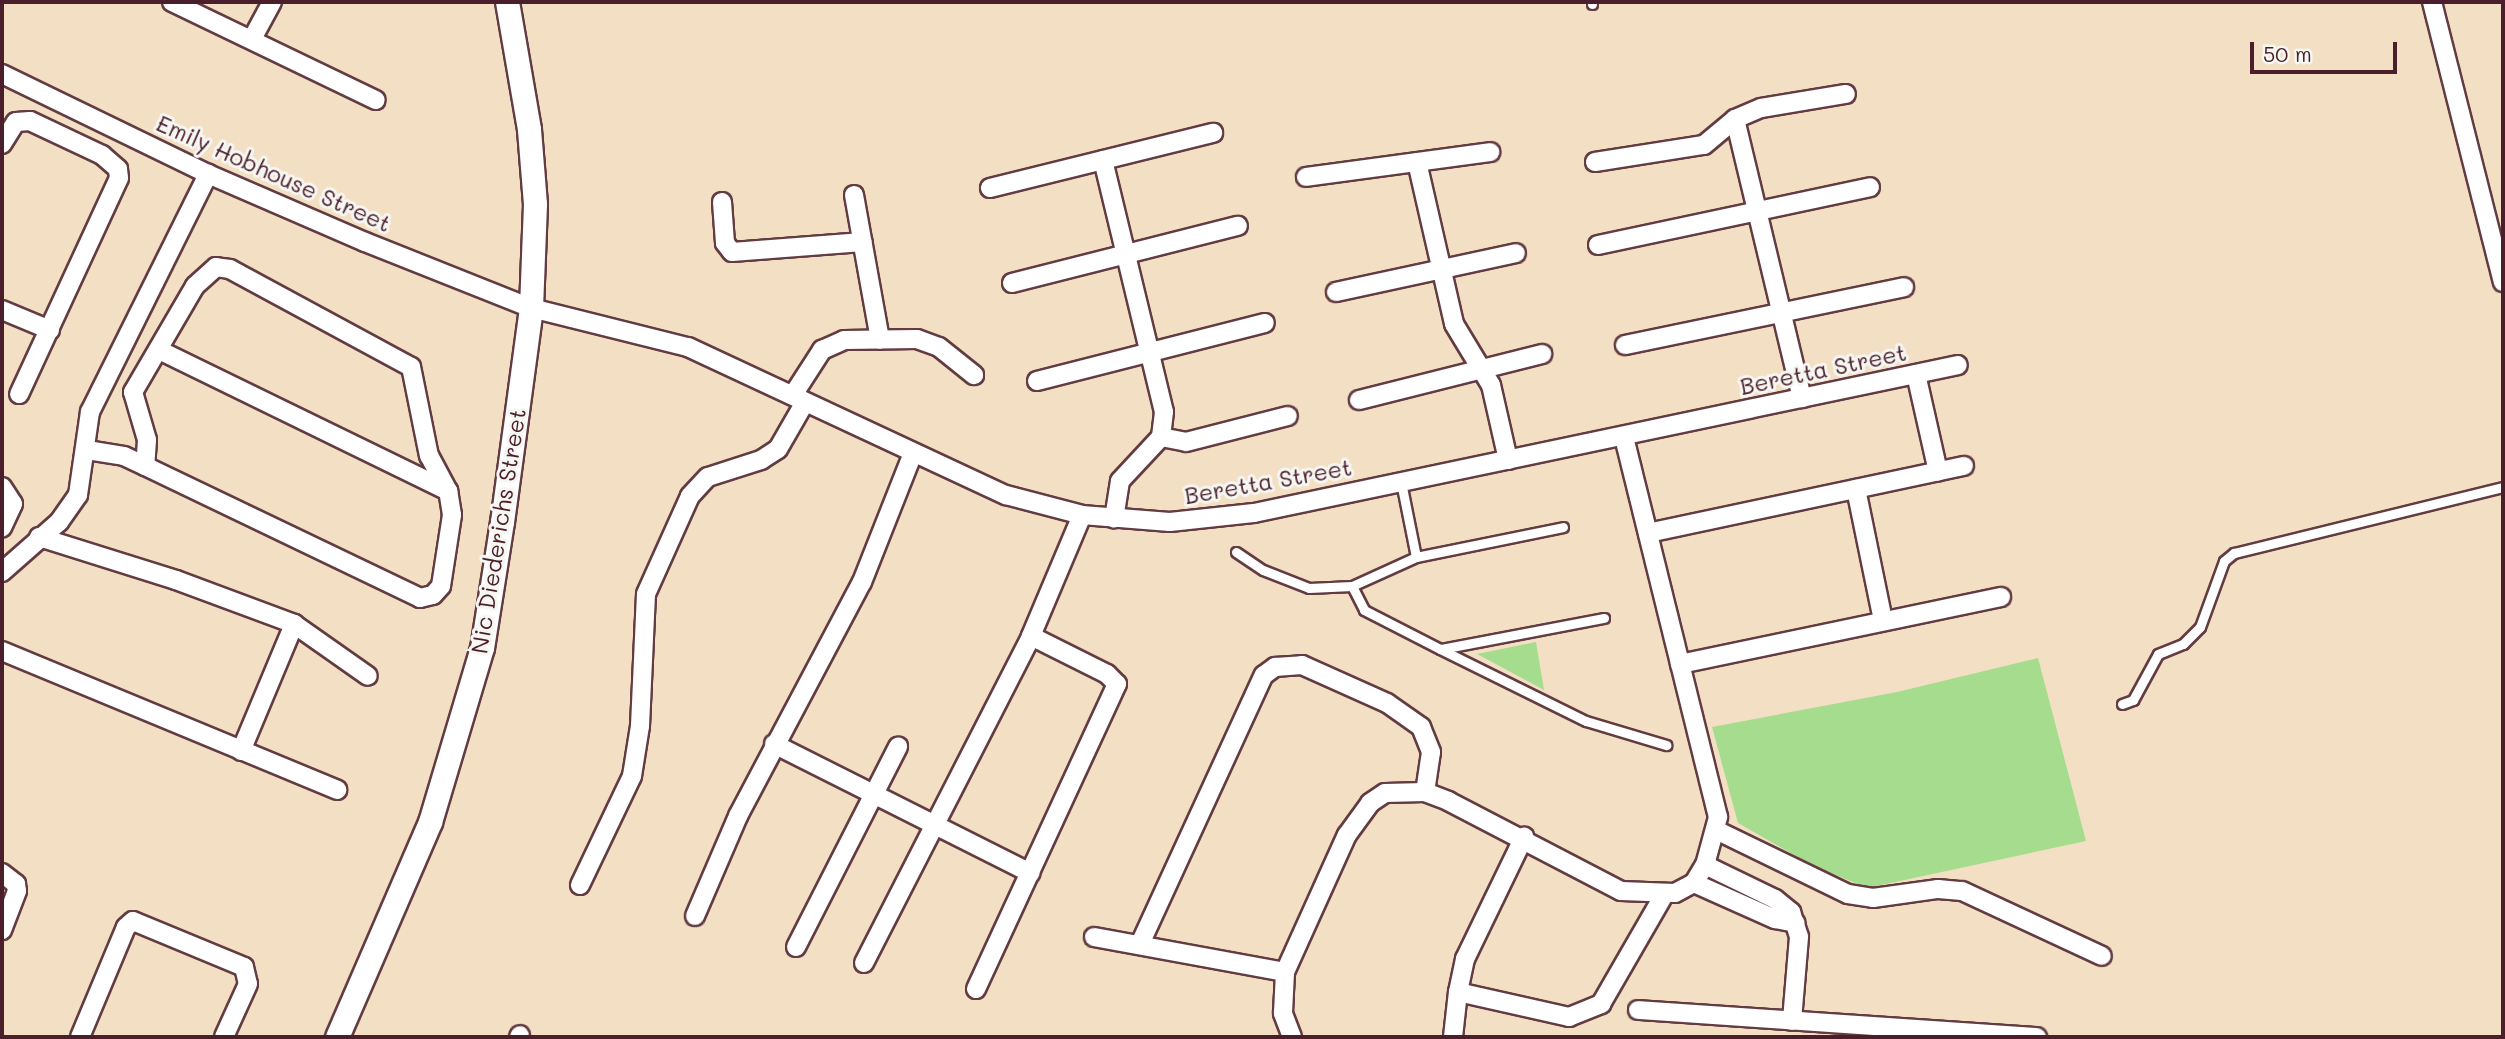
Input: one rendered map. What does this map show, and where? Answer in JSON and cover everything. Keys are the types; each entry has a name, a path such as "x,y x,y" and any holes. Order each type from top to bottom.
{"street":[{"path":"172,2 376,100"},
{"path":"252,39 272,2"},
{"name":"Nic Diederichs Street","path":"337,1037 430,822 482,648 531,308 534,169 507,2"},
{"path":"2432,2 2503,282"},
{"name":"Emily Hobhouse Street","path":"2,74 208,174 531,308"},
{"path":"1595,162 1704,145 1735,119 1776,104 1846,94"},
{"path":"1735,119 1802,398"},
{"path":"2,144 16,122 30,121 102,155 118,169 116,190 19,394"},
{"path":"989,188 1213,133"},
{"path":"1306,177 1490,152"},
{"path":"1103,160 1164,412 1161,437 1120,481 1114,519"},
{"path":"1417,162 1461,341 1491,385 1508,460"},
{"path":"2,572 59,522 78,495 90,412 208,174"},
{"path":"1598,245 1870,187"},
{"path":"854,195 880,340"},
{"path":"722,202 725,243 732,252 863,242"},
{"path":"1012,283 1238,226"},
{"path":"1336,292 1517,253"},
{"path":"86,450 124,456 420,598 433,595 441,586 452,515 448,491 429,456 411,367 246,277 216,267 206,274 133,392 147,440 145,466"},
{"path":"1625,345 1904,287"},
{"name":"Beretta Street","path":"531,308 688,347 1006,495 1082,515 1114,519 1214,519 1958,365"},
{"path":"2,310 50,330"},
{"path":"1037,381 1265,323"},
{"path":"580,885 632,776 640,726 646,594 690,496 708,477 761,460 778,449 822,350 844,340 929,342 974,375"},
{"path":"159,350 448,491"},
{"path":"1359,400 1542,354"},
{"path":"1916,374 1938,472"},
{"path":"1161,437 1186,442 1288,416"},
{"path":"1292,1037 1283,1013 1285,972 1347,835 1361,813 1385,793 1425,792 1524,837 1621,891 1664,895 1694,883 1705,864 1718,831 1624,436"},
{"path":"695,916 775,744 862,582 914,453"},
{"path":"1648,533 1964,466"},
{"path":"2,487 13,504 2,528"},
{"path":"1856,489 1883,621"},
{"path":"864,963 1031,636 1082,515"},
{"path":"39,537 176,580 294,624 368,676"},
{"path":"1680,664 2001,597"},
{"path":"241,751 294,624"},
{"path":"976,989 1117,684 1107,674 1031,636"},
{"path":"2,651 337,790"},
{"path":"1140,944 1264,675 1275,667 1302,665 1387,703 1421,727 1431,752 1425,792"},
{"path":"775,744 873,796 1030,873"},
{"path":"796,947 898,747"},
{"path":"1718,831 1849,894 1873,898 1938,889 1962,891 2102,956"},
{"path":"1453,1037 1465,959 1524,837"},
{"path":"1705,864 1784,905 1796,923 1799,952 1792,1021"},
{"path":"2,873 16,884 16,891 2,930"},
{"path":"1694,883 1775,919 1796,923"},
{"path":"1458,992 1545,1015 1570,1017 1589,1011 1615,986 1664,895"},
{"path":"80,1037 126,927 133,921 244,967 248,984 224,1037"},
{"path":"1094,937 1285,972"},
{"path":"1638,1010 2037,1037"}],"lane":[{"path":"1401,482 1416,557"},
{"path":"2122,704 2133,700 2158,654 2183,644 2200,627 2224,561 2234,553 2503,487"},
{"path":"1236,552 1263,570 1309,588 1352,586 1416,557 1563,527"},
{"path":"1352,586 1364,610 1440,649 1586,721 1665,745"},
{"path":"1440,649 1604,618"}],"green space":[{"path":"1536,642 1544,690 1477,654"},
{"path":"2038,658 2086,841 1867,888 1810,864 1738,823 1712,727 1897,692"}]}
